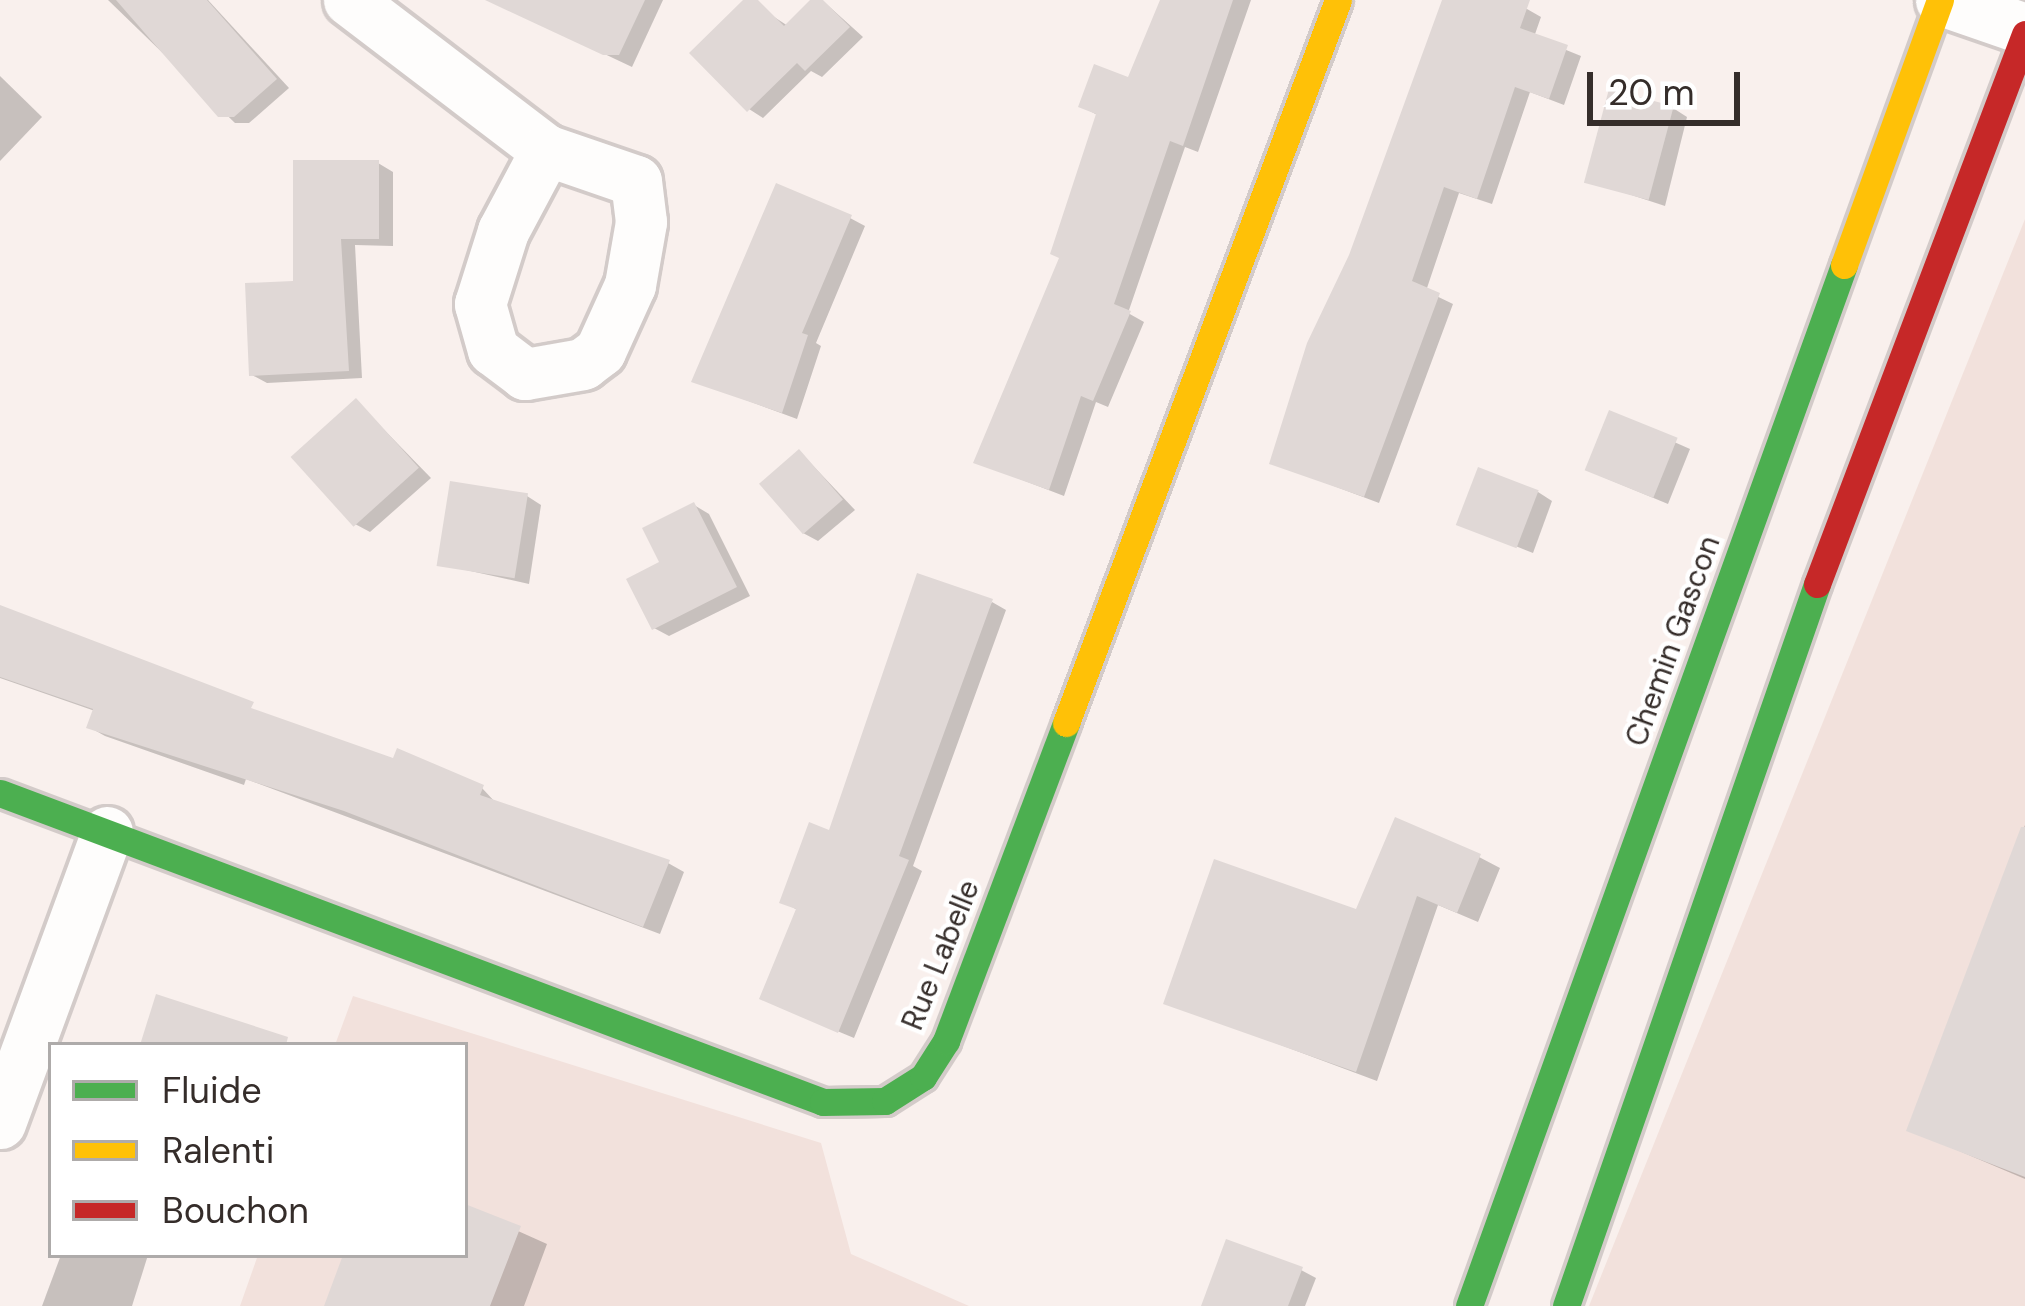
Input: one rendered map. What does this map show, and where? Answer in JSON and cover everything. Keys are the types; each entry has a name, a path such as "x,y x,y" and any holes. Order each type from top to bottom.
{"main road":[{"name":"Rue Labelle","path":"0,793 823,1102 885,1101 923,1077 946,1041 1338,0"},
{"name":"Chemin Gascon","path":"1469,1306 1941,0"},
{"path":"1566,1306 1728,856 1842,508 2025,31"}],"street":[{"path":"349,0 546,150"},
{"path":"1941,0 2025,31"},
{"path":"0,1123 107,832"}],"shaded area":[{"path":"2025,219 2025,1306 1589,1306 1729,956"},
{"path":"353,996 821,1143 851,1254 969,1306 240,1306 257,1258 468,1258 468,1042 336,1042"}],"building":[{"path":"116,0 207,0 277,79 234,117 218,117"},
{"path":"485,0 645,0 619,55 603,55"},
{"path":"743,0 758,0 784,26 810,0 823,0 850,27 805,71 797,63 747,112 689,53"},
{"path":"1160,0 1233,0 1183,146 1170,141 1114,304 1131,311 1093,401 1081,396 1049,490 973,463 1059,258 1050,254 1096,114 1078,107 1094,64 1128,77"},
{"path":"1442,0 1530,0 1520,28 1568,45 1549,99 1515,87 1477,199 1444,187 1412,281 1440,293 1364,497 1269,464 1307,343 1349,255"},
{"path":"1609,89 1674,106 1649,200 1584,183"},
{"path":"293,160 379,160 379,239 341,239 349,371 249,376 245,283 293,281"},
{"path":"776,183 852,215 802,333 808,335 782,413 691,382"},
{"path":"356,398 419,468 354,527 291,457"},
{"path":"1609,410 1678,438 1653,498 1585,470"},
{"path":"799,449 843,500 803,534 759,484"},
{"path":"1478,467 1539,490 1516,548 1456,525"},
{"path":"450,481 528,493 515,578 437,566"},
{"path":"694,502 737,587 652,630 626,579 659,562 642,528"},
{"path":"917,573 993,599 899,856 909,860 838,1033 759,999 796,909 779,903 809,822 829,830"},
{"path":"0,605 254,702 251,708 393,758 397,748 484,785 480,795 670,860 643,927 344,811 86,728 93,709 0,677"},
{"path":"1395,817 1481,854 1457,913 1417,896 1356,1072 1163,1004 1214,859 1356,909"},
{"path":"2021,827 2025,827 2025,1177 1906,1131"},
{"path":"156,994 288,1037 287,1042 141,1042"},
{"path":"468,1205 521,1226 490,1306 324,1306 342,1258 468,1258"},
{"path":"1226,1239 1303,1267 1288,1306 1201,1306"}],"traffic: fast":[{"path":"1469,1306 1844,265"},
{"path":"1566,1306 1817,584"},
{"path":"0,793 823,1102 885,1101 923,1077 946,1041 1066,723"}],"traffic: slow":[{"path":"1066,723 1338,0"},
{"path":"1844,265 1940,0"}],"traffic: jam":[{"path":"1817,584 2025,34"}]}
